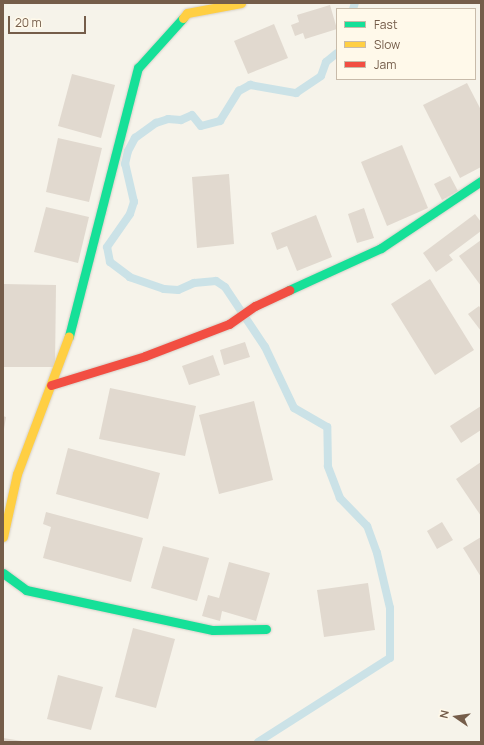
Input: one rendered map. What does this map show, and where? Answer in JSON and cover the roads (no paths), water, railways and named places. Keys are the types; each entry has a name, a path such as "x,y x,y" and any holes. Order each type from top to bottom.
{"street":[{"path":"3,537 17,474 68,340 138,68 187,14 241,3"},
{"path":"51,385 145,356 229,324 255,306 381,248 481,181"},
{"path":"3,573 26,590 213,630 266,629"}],"waterway":[{"path":"353,8 355,3"},
{"path":"258,742 390,658 390,608 377,553 367,526 340,498 328,466 327,427 294,408 265,347 225,287 216,281 194,283 178,290 164,289 130,277 110,262 107,247 130,214 134,202 125,164 128,151 135,138 156,123 168,119 181,120 192,115 201,126 220,121 239,91 250,85 296,93 321,76 326,62 336,54"}]}
